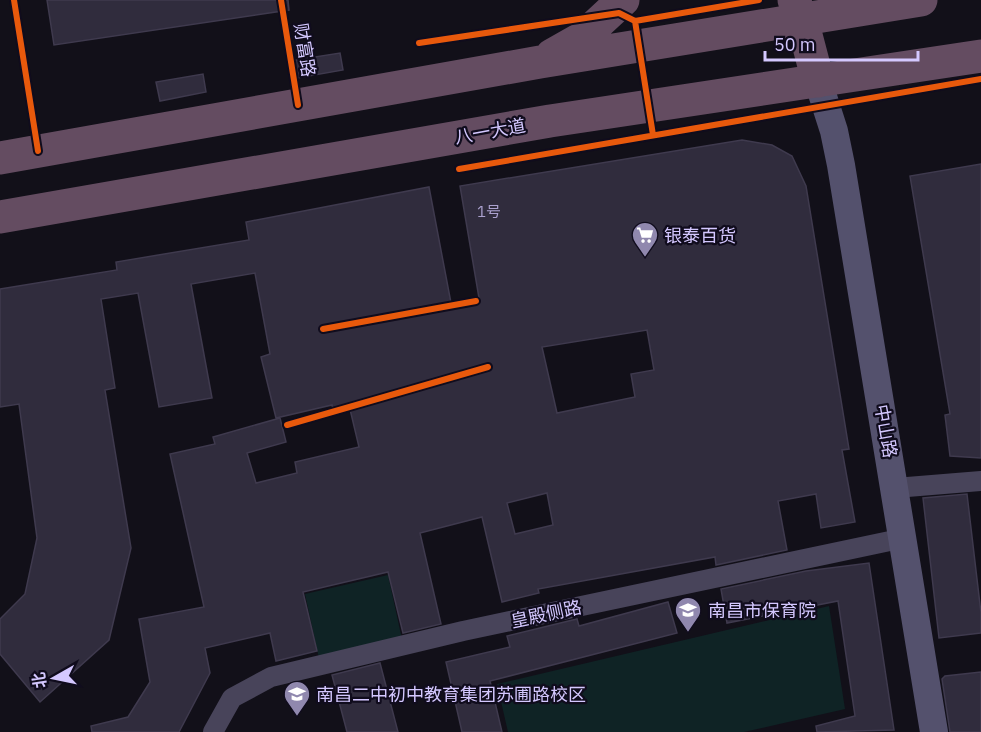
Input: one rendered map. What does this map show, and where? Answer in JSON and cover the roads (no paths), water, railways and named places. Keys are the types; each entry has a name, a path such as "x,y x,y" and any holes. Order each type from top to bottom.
{"highway":[{"path":"540,62 582,38 623,0"},
{"path":"0,158 540,62 798,10 921,0"},
{"path":"798,10 818,81"},
{"name":"八一大道","path":"0,217 550,121 981,56"}],"main road":[{"name":"中山路","path":"818,81 842,165 934,732"}],"street":[{"path":"895,488 981,481"},
{"name":"皇殿侧路","path":"213,732 232,698 271,677 463,631 904,537"}],"place":[{"name":"银泰百货","path":"645,258"},
{"name":"南昌市保育院","path":"688,633"},
{"name":"南昌二中初中教育集团苏圃路校区","path":"297,717"}]}
